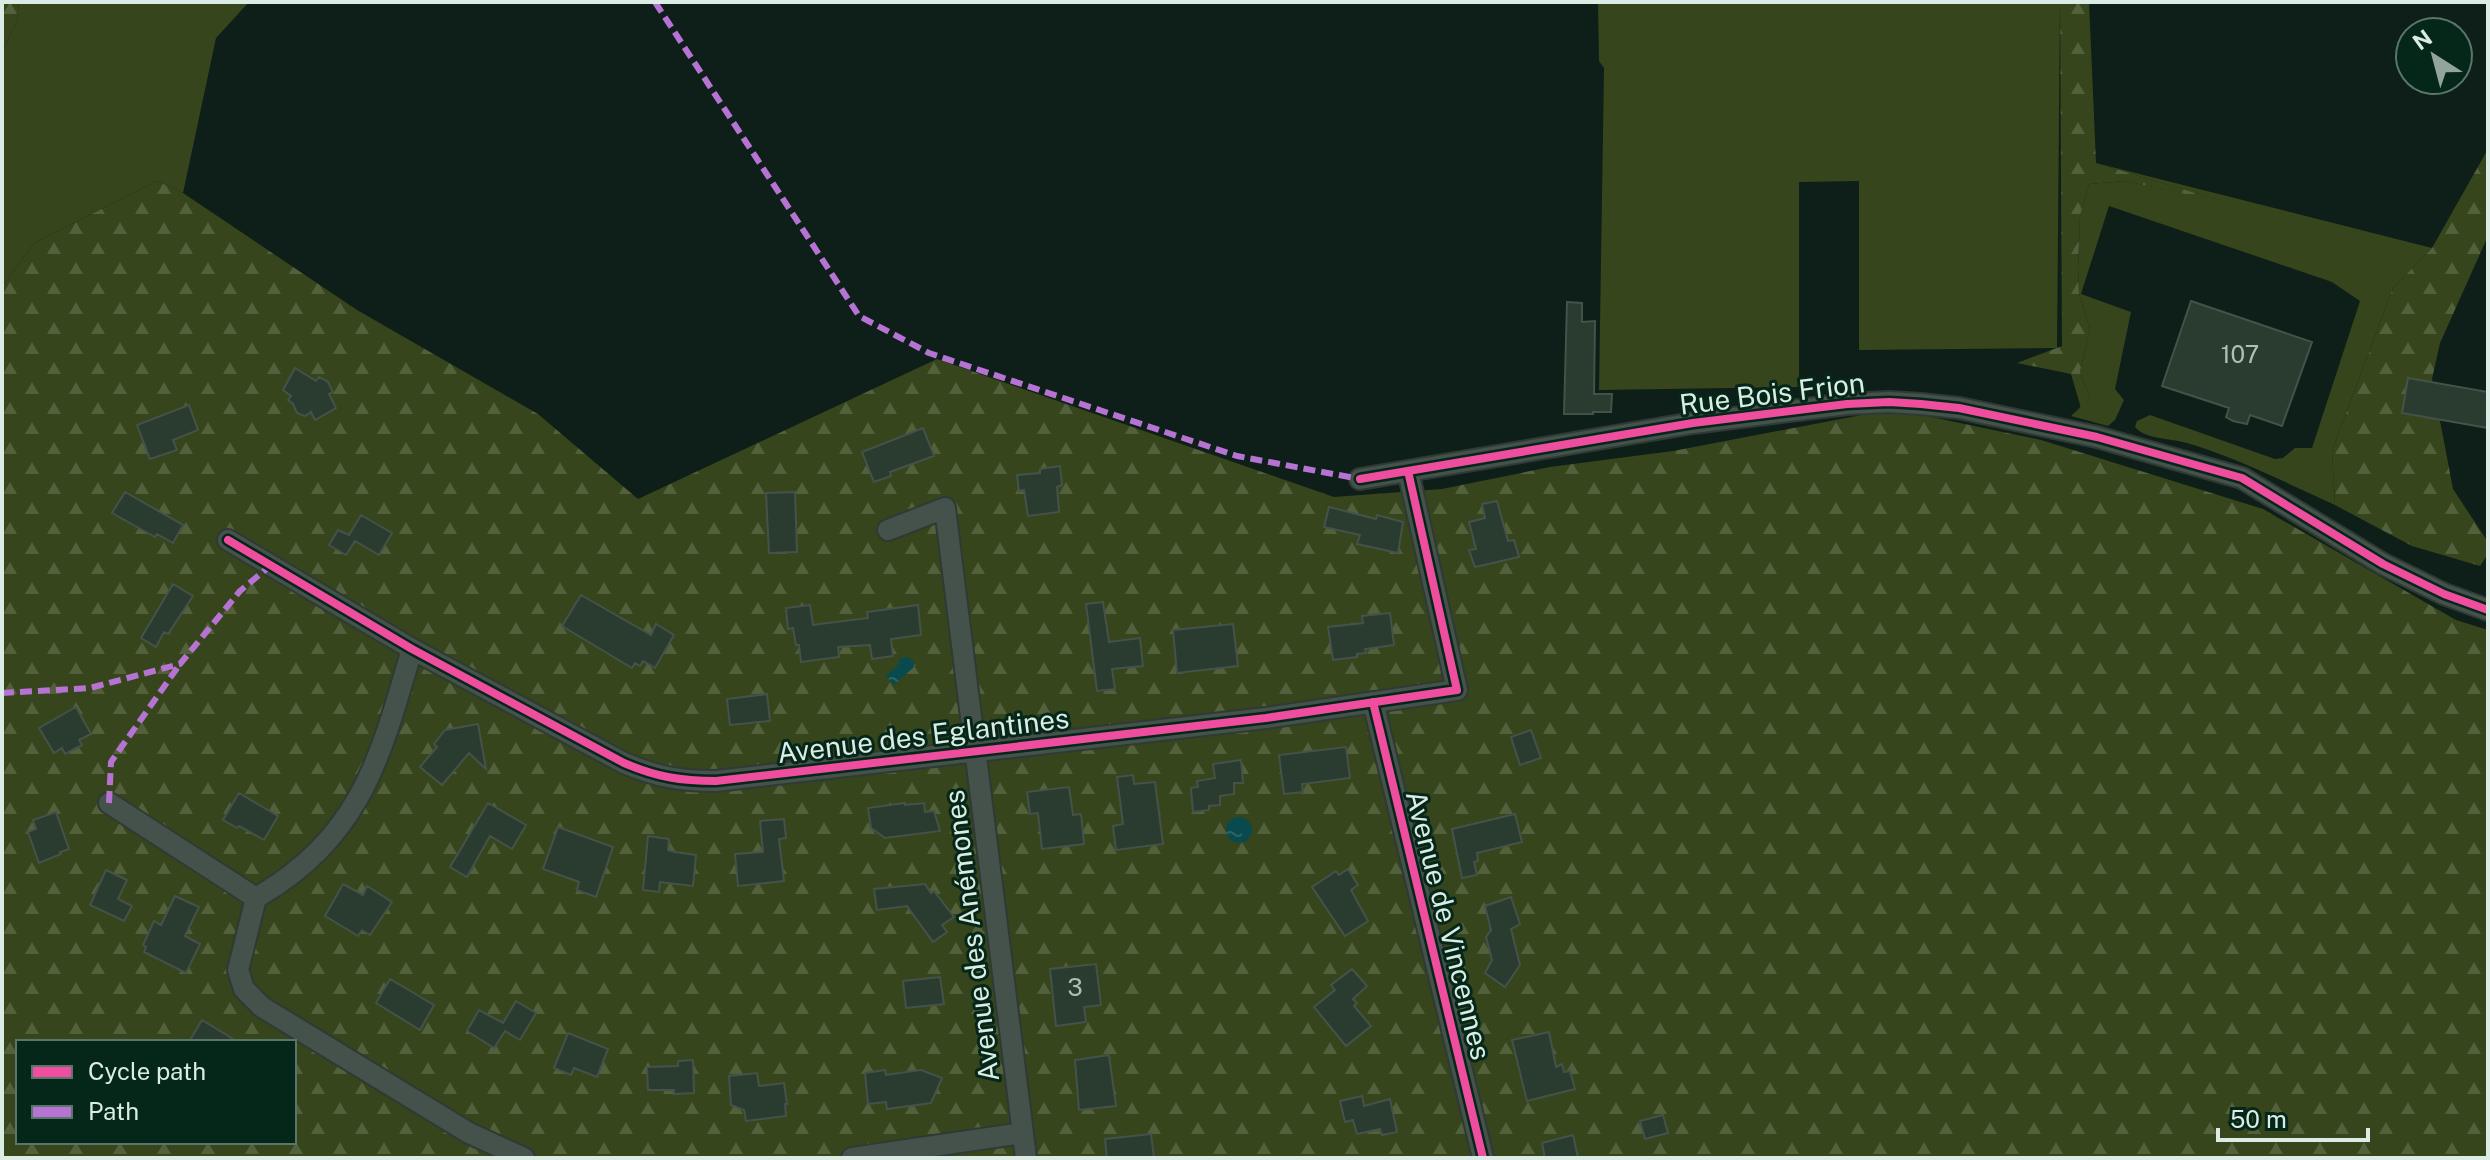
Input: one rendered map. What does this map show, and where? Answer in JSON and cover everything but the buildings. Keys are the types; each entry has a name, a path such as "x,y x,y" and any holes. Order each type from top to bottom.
{"street":[{"name":"Rue Bois Frion","path":"1360,479 1693,423 1847,404 1889,402 1959,408 2097,437 2242,478 2383,564 2444,594 2488,610"},
{"name":"Avenue des Eglantines","path":"228,540 412,649 624,763 652,775 682,781 716,781 1266,718 1457,690 1408,471"},
{"name":"Avenue des Anémones","path":"888,530 945,508 1023,1133"},
{"path":"412,649 385,741 355,804 315,856 286,880 256,898 238,970 244,989 262,1007 469,1133 524,1158"},
{"name":"Avenue de Vincennes","path":"1373,702 1483,1158"},
{"path":"109,803 256,898"},
{"path":"852,1158 1023,1133 1026,1158"}],"green space":[{"path":"2,2 19,2 17,21 2,51"},
{"path":"19,2 249,2 216,38 183,193 157,181 34,243 2,287 2,51 17,21"},
{"path":"1598,2 2060,2 2057,348 1859,350 1859,181 1799,182 1799,387 1599,390 1604,68 1599,61"},
{"path":"2060,2 2089,2 2096,163 2232,204 2125,181 2089,184 2080,216 2078,269 2079,294 2090,329 2080,372 2090,398 2081,408 2071,374 2017,363 2062,346"},
{"path":"2488,149 2488,236 2440,343 2432,379 2453,489 2488,542 2488,554 2480,566 2412,546 2335,505 2332,451 2393,288 2432,248"},
{"path":"2096,163 2432,248 2393,288 2332,451 2335,505 2225,456 2187,443 2152,436 2135,427 2137,421 2150,415 2275,459 2283,458 2295,448 2312,448 2360,301 2332,282 2109,206 2081,294 2131,312 2115,389 2124,400 2115,420 2108,426 2071,416 2090,398 2080,372 2090,329 2079,294 2078,269 2080,216 2089,184 2125,181 2218,200"},
{"path":"157,181 183,193 357,310 538,414 638,499 937,359 1334,497 1442,489 1550,467 1673,451 1893,409 2041,440 2263,509 2456,620 2488,630 2488,1158 2,1158 2,287 34,243"}],"water":[{"path":"909,657 916,665 894,685 886,676 898,665 900,658"},
{"path":"1239,817 1248,821 1252,830 1248,839 1239,843 1230,839 1226,830 1230,821"}],"marked path":[{"path":"655,2 859,316 929,353 1237,456 1360,479"},
{"path":"2,693 90,688 180,664 240,591 271,565"},
{"path":"109,803 111,762 180,664"}],"cycle path":[{"path":"1360,479 1693,423 1847,404 1889,402 1959,408 2097,437 2242,478 2383,564 2444,594 2488,610"},
{"path":"228,540 412,649 624,763 669,777 716,781 1266,718 1457,690 1408,471"},
{"path":"1373,702 1483,1158"}]}
